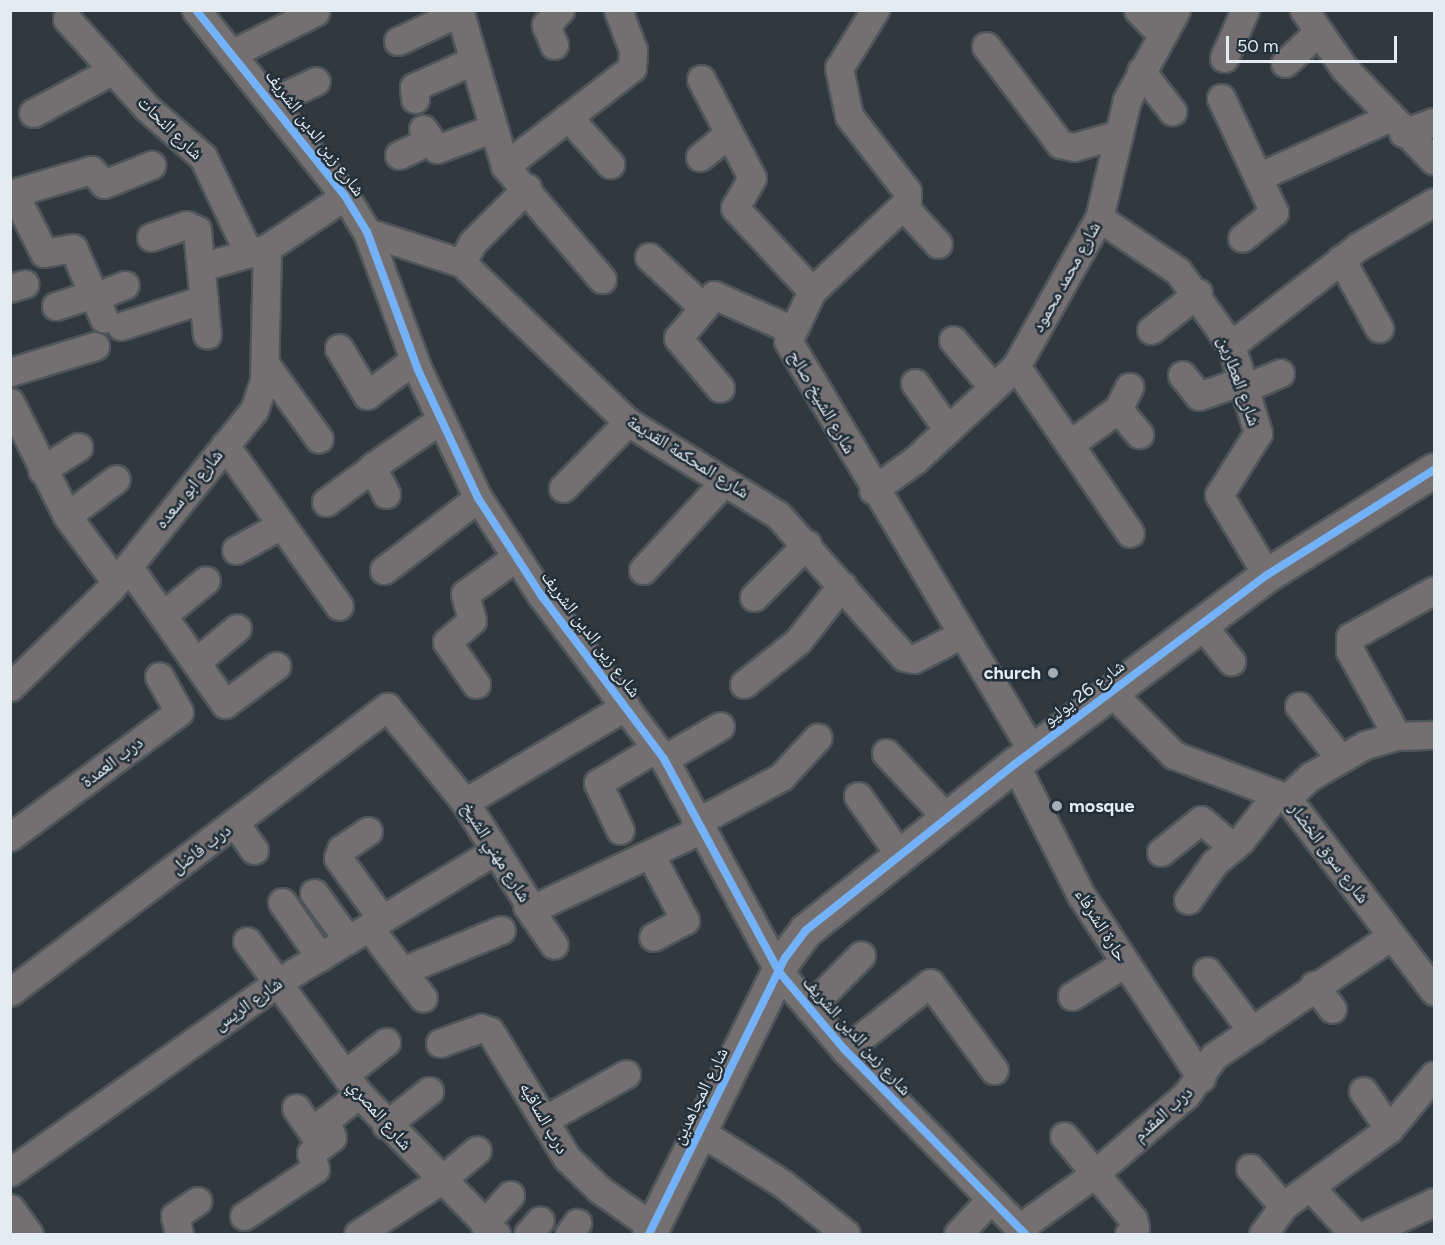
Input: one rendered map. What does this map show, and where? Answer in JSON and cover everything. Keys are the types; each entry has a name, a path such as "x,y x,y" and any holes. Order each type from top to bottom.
{"street":[{"name":"شارع زين الدين الشريف","path":"196,10 273,101 345,196 367,232 414,360 478,498 516,557 660,753 697,827 778,972 845,1050 1022,1231"},
{"path":"875,10 839,68 849,116 907,191 904,207 938,244"},
{"path":"1138,10 1162,35"},
{"name":"شارع محمد محمود","path":"873,490 948,430 1016,366 1099,218 1119,134 1141,71 1176,10"},
{"path":"1224,58 1245,10"},
{"path":"398,41 459,11 491,129 505,166 527,188 602,279"},
{"path":"505,166 632,68 633,50 621,11"},
{"path":"233,52 315,12"},
{"path":"554,45 545,28 556,12"},
{"name":"شارع النحات","path":"67,19 113,70 206,162 258,251"},
{"path":"1285,63 1311,21 1395,126 1434,161"},
{"path":"986,46 1060,144 1074,147 1119,134"},
{"path":"415,99 414,87 472,61"},
{"path":"33,114 113,70"},
{"path":"1141,71 1172,111"},
{"path":"701,79 727,135 752,178 735,208 812,291"},
{"path":"273,101 316,81"},
{"path":"1221,98 1273,215 1242,238"},
{"path":"569,118 610,164"},
{"path":"1258,177 1395,126 1434,123"},
{"path":"399,155 426,135 441,149 491,129"},
{"path":"700,157 727,135"},
{"path":"103,309 71,246 44,253 12,194 91,170 104,184 151,165"},
{"path":"462,263 472,243 527,188"},
{"path":"201,267 258,251 345,196"},
{"path":"1230,345 1341,259 1434,202"},
{"name":"شارع الشيخ صالح","path":"904,207 812,291 790,329 792,353 962,634 1023,758"},
{"name":"شارع العطارين","path":"1099,218 1143,243 1198,293 1230,345 1258,433 1219,495 1267,575"},
{"path":"151,237 194,227 201,267 207,335"},
{"name":"شارع المحكمة القديمة","path":"367,232 462,263 628,422 724,482 755,498 807,544 912,667 962,634"},
{"name":"شارع ابو سعده","path":"10,687 122,574 225,446 261,396 265,364 258,251"},
{"path":"648,257 703,307"},
{"path":"1341,259 1379,328"},
{"path":"103,309 131,287 149,317"},
{"path":"1151,330 1198,293"},
{"path":"720,388 678,338 703,307 719,294 790,329"},
{"path":"56,306 103,309 149,317 204,299"},
{"path":"953,340 993,387"},
{"path":"10,372 95,346"},
{"path":"339,348 367,395 414,360"},
{"path":"265,364 319,439"},
{"path":"1016,366 1130,532"},
{"path":"1182,375 1199,396 1280,373"},
{"path":"915,383 948,430"},
{"path":"1070,444 1124,398 1139,434"},
{"path":"10,402 67,516 163,615 227,705 276,666"},
{"path":"326,502 440,420"},
{"path":"562,488 628,422"},
{"path":"225,446 339,606"},
{"path":"42,470 78,447"},
{"path":"371,469 386,494"},
{"name":"شارع 26 يوليو","path":"778,972 805,931 946,817 1110,691 1267,575 1434,470"},
{"path":"67,516 116,479"},
{"path":"643,570 724,482"},
{"path":"384,570 478,498"},
{"path":"237,550 281,525"},
{"path":"754,597 807,544"},
{"path":"476,684 447,642 472,620 465,594 516,557"},
{"path":"163,615 206,580"},
{"path":"744,684 802,637 842,585"},
{"path":"1397,736 1350,651 1350,638 1434,590"},
{"path":"1201,624 1230,661"},
{"path":"195,662 237,628"},
{"name":"درب العمدة","path":"10,837 179,712 159,676"},
{"name":"شارع سوق الخضار","path":"1110,691 1174,755 1282,796 1434,991"},
{"path":"465,802 626,706"},
{"path":"1299,706 1339,758"},
{"name":"شارع مهني الشيخ","path":"390,707 465,802 527,906 537,907 650,854 781,777 818,737"},
{"name":"درب فاضل","path":"10,992 235,823 314,777 390,707"},
{"path":"620,830 598,783 720,726"},
{"path":"1188,900 1214,863 1233,847 1282,796 1339,758 1397,736 1434,735"},
{"path":"886,753 946,817"},
{"name":"حارة الشرفاء","path":"1023,758 1073,881 1201,1078"},
{"path":"858,796 899,854"},
{"path":"1161,852 1201,819 1233,847"},
{"path":"235,823 254,850"},
{"path":"366,929 338,858 341,849 368,831"},
{"name":"شارع الريس","path":"10,1172 278,982 494,851"},
{"path":"650,854 685,920 653,936"},
{"path":"314,893 366,929 423,998"},
{"path":"282,902 320,957"},
{"path":"527,906 554,945"},
{"path":"402,971 501,930"},
{"name":"درب المقدم","path":"1022,1231 1092,1176 1201,1078 1214,1056 1314,985 1391,936"},
{"name":"شارع المصري","path":"247,941 352,1084 386,1125 490,1229"},
{"path":"809,1008 861,955"},
{"path":"1072,996 1125,963"},
{"path":"1207,971 1251,1031"},
{"name":"شارع المجاهدين","path":"656,1230 699,1131 778,972"},
{"path":"845,1050 930,983 993,1070"},
{"path":"1314,985 1332,1009"},
{"name":"درب الساقيه","path":"440,1043 481,1028 483,1021 544,1120 582,1175 656,1230"},
{"path":"244,1215 315,1169 311,1153 332,1137 326,1120 386,1042"},
{"path":"544,1120 626,1074"},
{"path":"1263,1234 1283,1206 1389,1129 1434,1075"},
{"path":"386,1125 429,1091"},
{"path":"1363,1091 1389,1129"},
{"path":"296,1108 321,1145"},
{"path":"699,1131 783,1184 846,1234"},
{"path":"1064,1136 1092,1176 1133,1219 1135,1227 1128,1234"},
{"path":"358,1234 440,1181 477,1150"},
{"path":"1250,1168 1283,1206"},
{"path":"1310,1188 1354,1234"},
{"path":"490,1229 510,1196"},
{"path":"958,1234 990,1200"},
{"path":"179,1234 175,1216 197,1201"},
{"path":"1366,1234 1397,1228 1434,1202"},
{"path":"10,1208 29,1234"}],"cycle path":[{"path":"196,10 345,196 367,232 418,370 478,498 541,595 664,759 779,972 845,1050 1025,1234"},
{"path":"649,1234 785,958 805,931 1015,764 1267,575 1434,470"}],"place":[{"name":"church","path":"1053,673"},
{"name":"mosque","path":"1057,806"}]}
